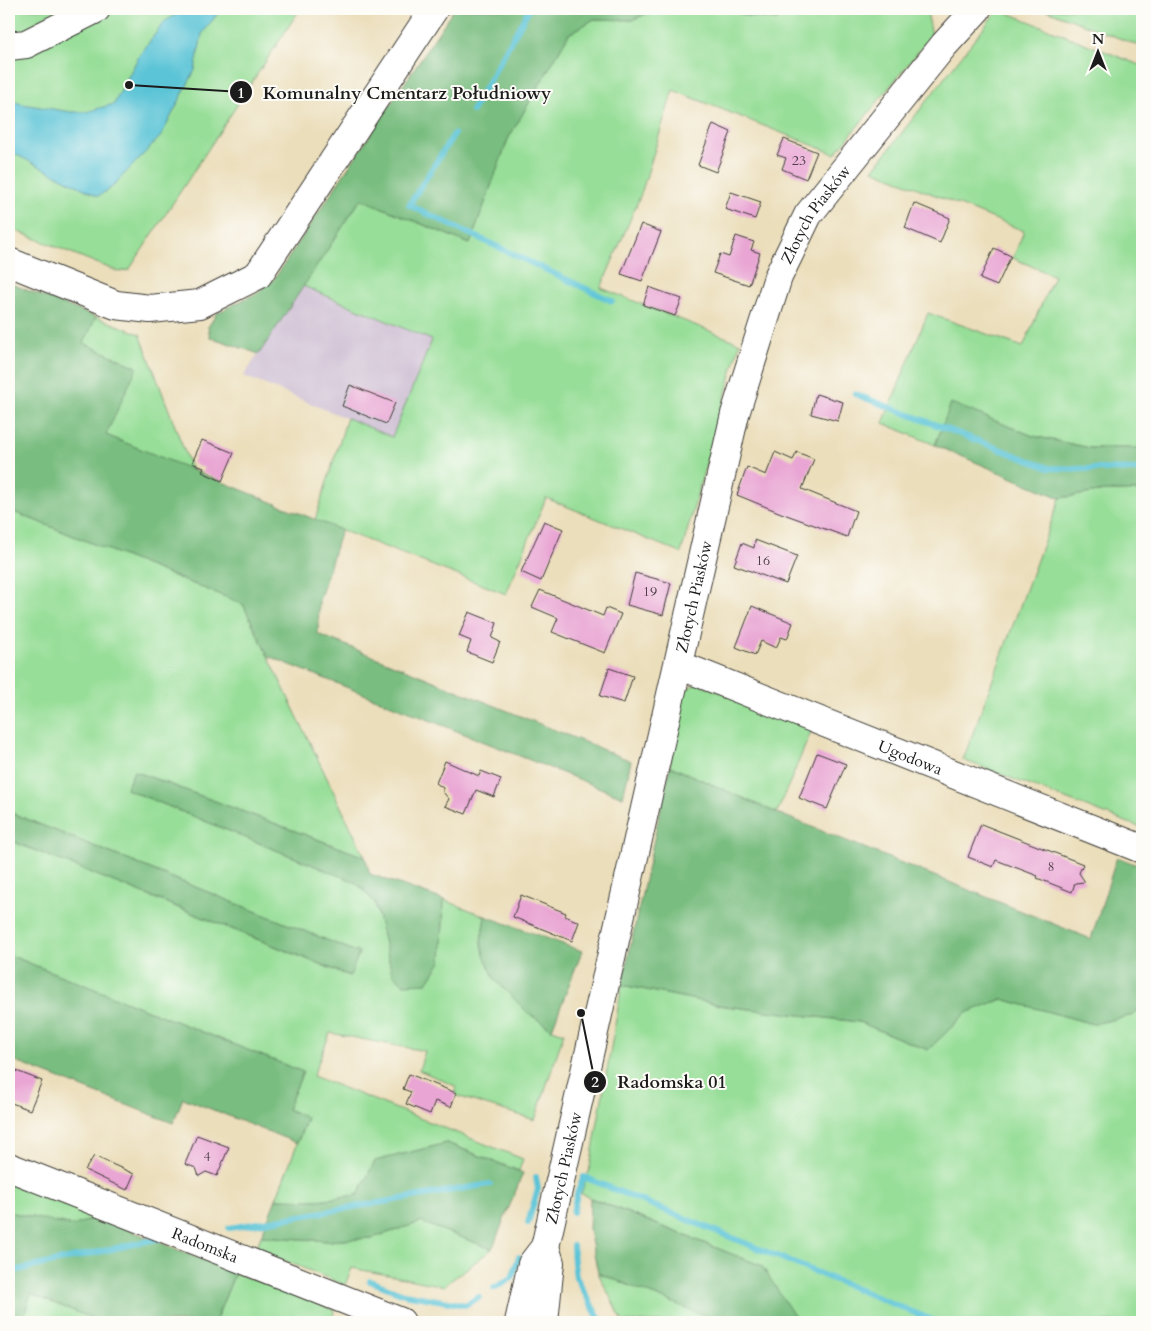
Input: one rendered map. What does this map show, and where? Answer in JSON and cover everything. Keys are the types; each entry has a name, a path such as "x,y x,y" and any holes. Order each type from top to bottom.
{"street":[{"path":"9,46 26,44 96,9"},
{"path":"9,262 116,305 150,309 200,304 258,275 434,9"},
{"name":"Złotych Piasków","path":"519,1322 532,1264 545,1247 735,414 778,277 808,215 944,45 976,9"},
{"name":"Ugodowa","path":"679,665 1142,849"},
{"name":"Radomska","path":"9,1167 401,1322"},
{"name":"Złotych Piasków","path":"544,1322 550,1263 545,1247"}],"shaded area":[{"path":"303,286 433,340 392,437 244,376"}],"green space":[{"path":"9,9 300,9 129,270 119,272 9,228"},
{"path":"454,9 682,9 647,13 633,20 594,19 569,34 508,139 470,244 361,199 259,354 210,337 208,327 217,313 257,293 275,278"},
{"path":"682,9 727,9 747,16 777,20 782,9 920,9 927,12 932,35 835,154 673,90 641,194 601,288 740,343 681,553 546,498 506,594 315,520 347,418 392,437 432,340 303,286 361,199 470,244 508,139 569,34 594,19 633,20 647,13"},
{"path":"727,9 782,9 778,20 747,16"},
{"path":"998,9 1142,66 1142,448 1090,448 1033,436 952,404 935,445 883,423 928,313 1023,347 1054,276 1013,258 1024,231 873,170"},
{"path":"1044,9 1142,9 1142,47"},
{"path":"9,283 96,317 84,343 137,367 106,435 341,530 319,601 318,634 631,761 623,797 268,656 243,604 9,510"},
{"path":"96,317 140,334 192,471 106,435 83,343"},
{"path":"951,403 1033,436 1090,448 1142,448 1142,491 1105,491 1060,498 935,445"},
{"path":"1105,491 1142,491 1142,828 963,760 1060,498"},
{"path":"9,510 243,604 365,857 134,771 126,789 357,883 375,903 392,973 441,962 444,900 485,916 481,941 552,1029 564,1033 535,1120 457,1096 455,1086 419,1070 425,1051 330,1033 313,1076 523,1159 519,1171 447,1143 375,1161 358,1195 317,1200 276,1199 307,1118 287,1109 303,1072 9,955 9,840 349,976 359,953 9,812"},
{"path":"697,683 813,727 777,813 670,766 680,702 684,691"},
{"path":"670,766 777,813 1091,939 1117,857 1142,867 1142,1004 1134,1015 1093,1024 1002,999 966,1013 928,1050 859,1022 725,1006 622,985"},
{"path":"134,771 365,857 370,874 444,900 441,962 427,983 403,984 392,973 375,903 357,883 126,789"},
{"path":"9,812 359,953 350,976 9,840"},
{"path":"485,916 582,951 552,1029 529,1014 495,980 484,955 481,941"},
{"path":"9,955 303,1072 287,1109 307,1118 297,1143 183,1098 173,1123 9,1059"},
{"path":"622,985 725,1006 859,1022 928,1050 966,1012 1003,999 1093,1024 1134,1015 1142,1004 1142,1322 796,1322 762,1266 581,1194 590,1167"},
{"path":"447,1143 523,1173 492,1249 421,1222 372,1238 327,1241 261,1236 276,1199 317,1200 358,1195 375,1161"},
{"path":"9,1183 97,1217 73,1226 9,1212"},
{"path":"590,1198 762,1266 798,1322 721,1322 598,1273 589,1230"},
{"path":"9,1212 73,1226 97,1217 235,1273 215,1322 102,1322 31,1294 22,1322 9,1322"},
{"path":"421,1222 492,1249 444,1286 352,1268 345,1285 256,1249 261,1236 327,1241 372,1238"},
{"path":"235,1273 335,1310 331,1322 215,1322"},
{"path":"598,1273 721,1322 623,1322"},
{"path":"31,1294 102,1322 22,1322"}],"water":[{"path":"184,9 221,9 202,34 195,70 161,136 110,189 98,196 9,151 9,101 71,112 86,112 114,104 139,56 164,22"}],"building":[{"path":"713,124 731,132 716,172 698,165"},
{"path":"784,139 817,152 806,179 782,169 786,158 777,155"},
{"path":"731,192 761,202 755,219 725,209"},
{"path":"914,203 950,218 940,243 905,228"},
{"path":"641,224 661,232 642,281 621,274"},
{"path":"736,236 754,242 751,250 760,253 749,285 713,273 720,254 729,257"},
{"path":"994,248 1011,256 997,286 980,279"},
{"path":"649,287 682,299 675,316 643,305"},
{"path":"350,385 395,403 386,424 342,406"},
{"path":"816,394 843,402 838,421 811,414"},
{"path":"202,440 234,453 222,481 202,472 204,468 192,463"},
{"path":"775,452 793,460 797,452 814,459 802,489 856,511 847,537 737,495 747,467 766,475"},
{"path":"544,521 563,529 541,581 521,572"},
{"path":"755,540 797,556 786,584 734,565 742,543 754,548"},
{"path":"635,573 671,583 663,615 627,605"},
{"path":"540,590 603,616 606,608 621,614 605,653 552,632 558,618 532,607"},
{"path":"752,606 793,623 787,639 781,637 776,648 761,641 755,655 736,647"},
{"path":"469,612 497,623 492,638 500,642 492,662 467,652 471,641 459,636"},
{"path":"609,668 633,676 624,703 600,696"},
{"path":"817,753 846,764 827,809 799,798"},
{"path":"445,761 479,776 481,771 501,779 494,797 476,790 466,814 445,806 449,799 443,792 443,788 436,783"},
{"path":"981,824 1083,864 1079,873 1085,882 1075,883 1072,892 1037,878 1038,876 996,860 993,867 968,857"},
{"path":"521,895 566,913 565,916 579,922 572,941 513,917"},
{"path":"9,1068 42,1081 30,1110 9,1102"},
{"path":"409,1074 456,1093 451,1107 435,1101 430,1114 406,1104 411,1092 403,1089"},
{"path":"197,1135 229,1147 217,1176 206,1172 199,1176 196,1168 185,1164"},
{"path":"94,1156 134,1174 127,1190 85,1170"}],"waterway":[{"path":"472,111 529,9"},
{"path":"454,134 409,205 612,301"},
{"path":"855,394 1049,468 1142,470"},
{"path":"528,1223 538,1189 536,1177"},
{"path":"573,1212 577,1194 584,1177 937,1322"},
{"path":"229,1228 490,1184"},
{"path":"9,1278 18,1270 161,1238"},
{"path":"573,1246 576,1277 601,1322"},
{"path":"494,1288 512,1278 519,1257"},
{"path":"370,1281 404,1294 465,1305 479,1297"},
{"path":"351,1319 356,1322"}],"place":[{"name":"Komunalny Cmentarz Południowy","path":"129,85"},
{"name":"Radomska 01","path":"581,1013"}]}
